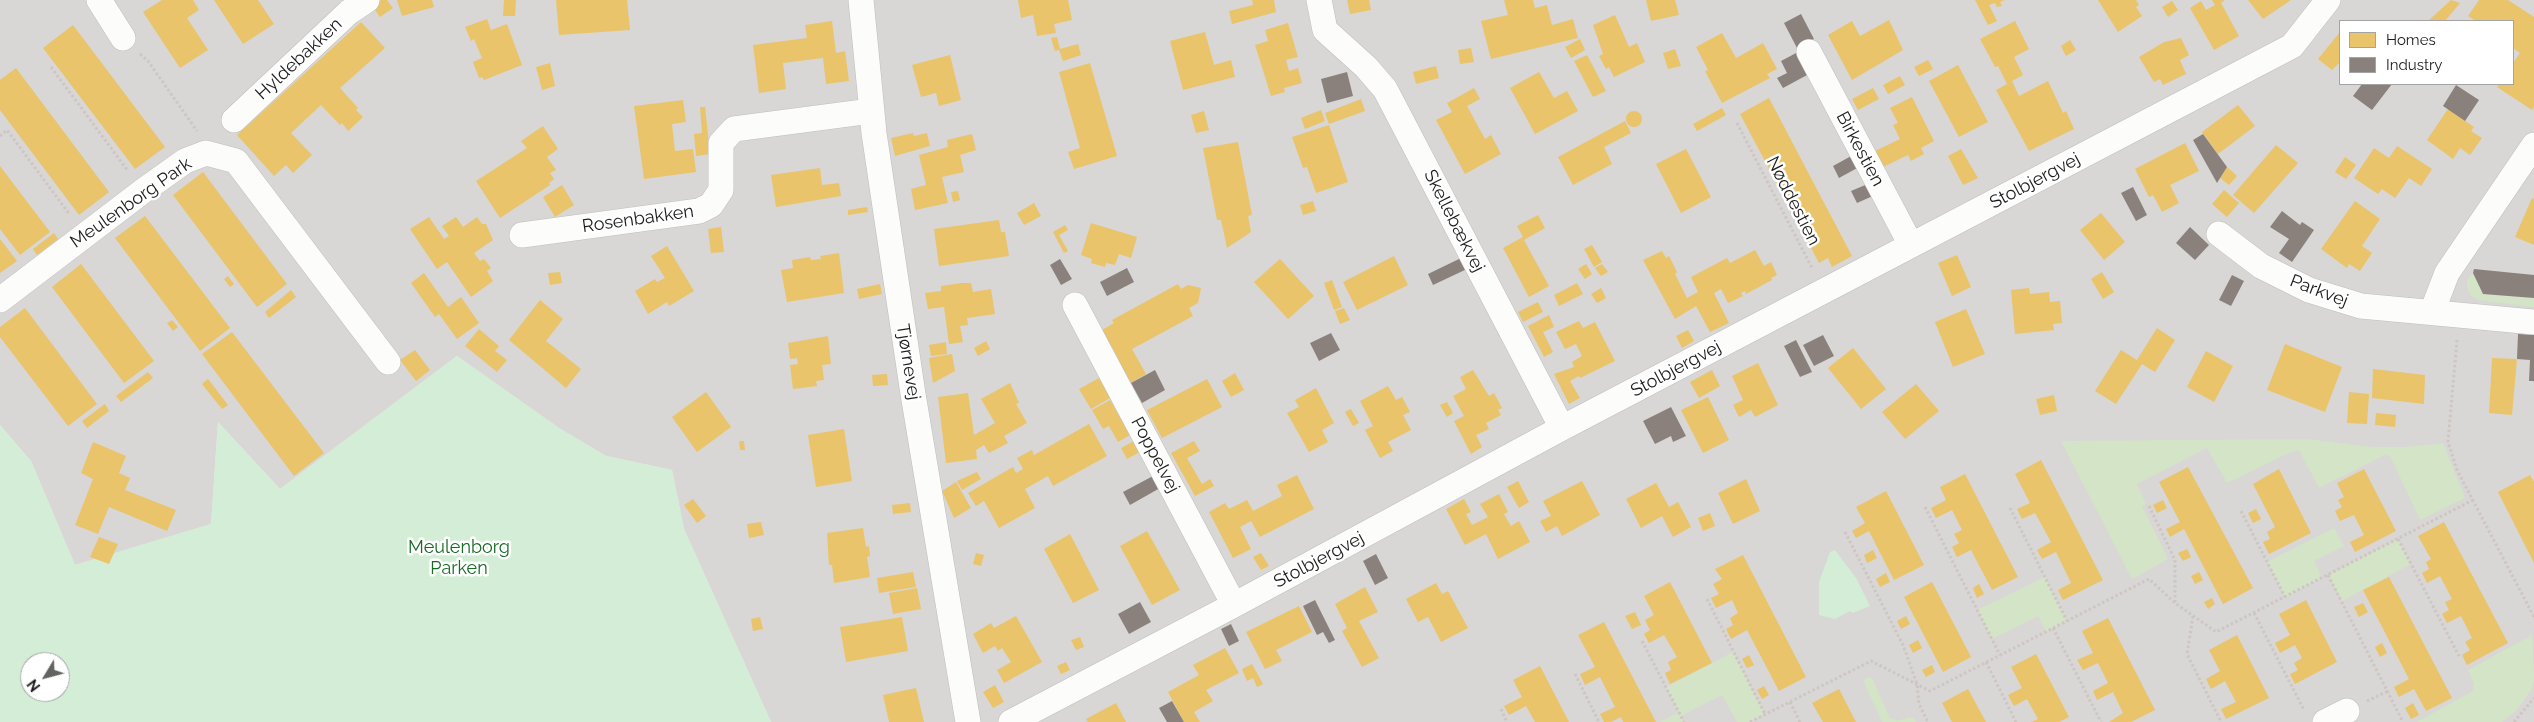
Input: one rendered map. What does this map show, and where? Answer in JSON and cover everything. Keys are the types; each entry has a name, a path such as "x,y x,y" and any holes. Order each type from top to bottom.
{"street":[{"path":"99,0 123,38"},
{"name":"Hyldebakken","path":"234,120 349,12 367,0"},
{"name":"Tjørnevej","path":"861,0 871,111 913,394 968,722"},
{"name":"Skellebækvej","path":"1319,0 1325,30 1366,67 1386,89 1562,428"},
{"name":"Stolbjergvej","path":"1011,722 1234,606 1562,428 2292,46 2328,0"},
{"name":"Birkestien","path":"1809,52 1911,246"},
{"name":"Rosenbakken","path":"522,235 699,211 711,205 720,190 721,143 734,130 871,111"},
{"path":"2432,312 2447,273 2534,145"},
{"name":"Meulenborg Park","path":"0,300 143,191 185,162 206,153 236,162 388,362"},
{"name":"Parkvej","path":"2219,234 2261,266 2309,290 2361,306 2534,322"},
{"name":"Poppelvej","path":"1075,305 1234,606"}],"path":[{"path":"123,38 148,61 204,140 206,153"},
{"path":"51,67 143,191"},
{"name":"Nøddestien","path":"1737,123 1824,291"},
{"path":"0,136 8,130 85,236"},
{"path":"2460,314 2448,442 2457,470 2534,616"},
{"path":"1750,722 1871,661 1930,690 2149,579 2176,603 2216,632 2473,500"},
{"path":"2149,506 2175,560 2176,603"},
{"path":"1925,507 2000,655"},
{"path":"2010,508 2068,621"},
{"path":"2241,511 2285,597"},
{"path":"1846,532 1903,645 1917,684 1919,704 1928,722"},
{"path":"2398,539 2459,656"},
{"path":"2328,575 2403,722"},
{"path":"1707,599 1765,714"},
{"path":"2254,613 2326,716"},
{"path":"2193,616 2187,654 2221,722"},
{"path":"2053,628 2102,722"},
{"path":"1642,641 1684,722"},
{"path":"1986,662 2016,722"},
{"path":"1575,674 1599,722"},
{"path":"2514,722 2534,698"},
{"path":"1790,702 1800,722"},
{"path":"1501,709 1507,722"}],"shaded area":[{"path":"0,0 2534,0 2534,722 771,722 684,529 672,470 606,456 559,428 457,356 280,489 218,422 211,524 75,565 31,461 0,425"}],"green space":[{"path":"2473,273 2483,294 2534,298 2534,307 2478,300 2470,295 2467,287 2467,280"},
{"name":"Meulenborg Parken","path":"457,356 559,428 606,456 672,470 684,529 771,722 0,722 0,425 31,461 75,565 211,524 218,422 280,489"},
{"path":"2307,439 2373,447 2406,447 2443,443 2465,498 2420,520 2390,456 2385,455 2319,488 2299,450 2291,452 2227,483 2207,448 2137,484 2146,504 2142,506 2168,559 2132,579 2061,441"},
{"path":"2334,528 2344,546 2314,561 2322,578 2285,597 2267,562"},
{"path":"2398,539 2411,564 2342,601 2328,575"},
{"path":"1835,550 1856,578 1870,606 1853,613 1850,611 1835,619 1819,615 1819,582 1830,552"},
{"path":"2045,577 2067,621 2046,632 2038,616 1992,639 1977,610"},
{"path":"2532,635 2534,681 2531,690 2516,711 2502,722 2417,722 2473,691 2474,684 2468,670"},
{"path":"1733,652 1765,714 1750,722 1737,722 1722,695 1681,716 1684,722 1660,722 1679,712 1666,687"},
{"path":"1868,677 1872,678 1890,718 1898,721 1909,717 1914,718 1916,722 1882,722 1863,680"}],"building: Homes":[{"path":"162,0 193,0 199,10 187,18 208,50 180,68 143,12"},
{"path":"214,0 258,0 274,24 243,44"},
{"path":"381,0 387,0 393,8 380,17 372,6"},
{"path":"397,0 432,0 434,7 402,16"},
{"path":"504,0 516,0 515,16 503,16"},
{"path":"556,0 627,0 630,30 559,35"},
{"path":"1018,0 1068,0 1072,20 1054,24 1056,33 1037,36 1033,15 1021,18"},
{"path":"1252,0 1274,0 1276,12 1232,24 1229,11 1253,5"},
{"path":"1347,0 1369,0 1371,10 1350,14"},
{"path":"1504,0 1533,0 1535,8 1547,5 1552,25 1573,19 1578,38 1491,59 1481,21 1508,15"},
{"path":"1646,0 1675,0 1679,15 1651,21"},
{"path":"1975,0 2005,0 2000,2 2002,6 1997,7 1995,3 1989,5 1997,21 1988,25"},
{"path":"2098,0 2136,0 2139,5 2136,7 2142,16 2118,32"},
{"path":"2212,0 2225,0 2221,3 2239,36 2214,50 2190,8 2201,1 2206,10 2215,5"},
{"path":"2248,0 2291,0 2263,19"},
{"path":"2451,0 2460,3 2446,20 2429,20"},
{"path":"2479,0 2508,0 2534,17 2534,107 2532,110 2497,87 2498,85 2514,85 2514,62 2520,53 2514,49 2514,20 2474,20 2468,16"},
{"path":"2172,1 2178,10 2168,17 2162,7"},
{"path":"1615,15 1629,47 1637,43 1645,62 1614,77 1609,67 1606,69 1599,56 1603,54 1593,25"},
{"path":"487,19 491,30 507,24 522,65 484,80 482,77 479,78 473,62 482,58 474,39 471,41 465,27"},
{"path":"1889,20 1903,50 1852,80 1828,35 1852,21 1860,36"},
{"path":"832,21 836,53 845,51 849,81 826,84 823,58 783,63 786,89 759,93 753,45 807,38 805,25"},
{"path":"2015,21 2029,49 2014,57 2023,75 2012,81 2019,96 2048,81 2063,113 2066,111 2074,129 2029,151 1996,90 2007,84 1998,66 1995,67 1980,39"},
{"path":"361,22 385,48 340,88 358,108 356,110 363,117 348,131 342,123 340,125 321,105 291,133 312,155 293,173 286,165 274,176 237,135"},
{"path":"1288,23 1298,57 1286,60 1289,71 1298,68 1302,83 1284,88 1285,92 1271,96 1255,45 1268,41 1265,30"},
{"path":"73,25 165,147 135,169 43,48"},
{"path":"1205,32 1214,65 1231,60 1235,77 1183,90 1170,41"},
{"path":"1722,33 1736,58 1763,43 1777,69 1767,74 1770,78 1722,103 1705,71 1708,70 1696,47"},
{"path":"2339,33 2339,63 2332,70 2318,59"},
{"path":"1057,37 1060,49 1078,44 1081,55 1063,61 1059,50 1055,51 1051,38"},
{"path":"2181,38 2189,55 2180,60 2186,74 2163,85 2160,79 2154,82 2139,57 2164,42"},
{"path":"1580,39 1585,50 1571,58 1565,47"},
{"path":"2070,40 2076,50 2066,56 2061,46"},
{"path":"1471,48 1474,62 1460,64 1458,50"},
{"path":"1675,49 1681,66 1668,69 1663,53"},
{"path":"950,55 961,100 939,106 936,93 921,97 912,65"},
{"path":"1587,55 1606,91 1593,97 1574,61"},
{"path":"1928,60 1933,69 1919,76 1914,67"},
{"path":"550,63 555,86 542,90 536,67"},
{"path":"1090,63 1117,156 1074,169 1068,152 1080,148 1059,72"},
{"path":"1958,65 1988,122 1959,137 1929,81"},
{"path":"1436,66 1439,78 1416,84 1413,72"},
{"path":"16,68 109,192 79,215 0,110 0,80"},
{"path":"1539,72 1554,98 1567,91 1578,111 1535,134 1510,88"},
{"path":"1900,76 1905,85 1888,94 1883,85"},
{"path":"1474,88 1480,99 1467,106 1485,139 1491,135 1501,154 1465,174 1436,120 1452,112 1447,103"},
{"path":"1873,88 1879,99 1858,110 1852,99"},
{"path":"1912,97 1934,141 1921,148 1924,154 1911,161 1908,155 1883,167 1875,151 1900,139 1893,125 1898,123 1890,108"},
{"path":"1769,98 1852,256 1832,267 1828,258 1819,263 1740,114"},
{"path":"1361,99 1365,111 1329,124 1325,113"},
{"path":"683,100 686,122 672,124 675,151 693,149 696,172 644,179 634,106"},
{"path":"2238,105 2255,126 2218,154 2202,132"},
{"path":"700,107 705,107 710,154 696,156 694,134 702,133"},
{"path":"1722,108 1726,115 1697,131 1693,124"},
{"path":"2448,109 2474,127 2471,131 2482,138 2470,155 2460,148 2453,159 2427,140"},
{"path":"1321,110 1325,121 1305,129 1301,118"},
{"path":"1204,111 1209,130 1196,133 1191,115"},
{"path":"1634,111 1640,113 1642,119 1640,125 1634,127 1628,125 1626,119 1628,113"},
{"path":"1625,121 1631,133 1604,147 1612,164 1573,185 1558,157"},
{"path":"1329,125 1348,182 1316,193 1307,167 1303,168 1292,137"},
{"path":"543,126 558,149 547,157 556,170 550,173 554,179 549,183 550,185 500,218 476,181 527,148 521,141"},
{"path":"913,133 914,136 927,133 930,146 895,156 891,138"},
{"path":"972,134 976,150 960,155 964,172 942,177 948,203 915,210 911,189 926,185 919,155 948,147 947,140"},
{"path":"1238,142 1252,215 1248,216 1251,232 1227,248 1221,220 1217,220 1203,148"},
{"path":"2185,143 2199,171 2170,185 2179,203 2162,212 2153,195 2149,197 2135,169"},
{"path":"2276,145 2298,163 2254,213 2233,195"},
{"path":"2397,146 2432,169 2421,186 2409,178 2395,198 2382,189 2378,194 2354,178 2374,148 2389,158"},
{"path":"1686,149 1711,197 1681,213 1656,164"},
{"path":"1961,149 1978,178 1963,185 1948,156"},
{"path":"2345,157 2356,165 2346,179 2335,172"},
{"path":"0,166 50,232 20,255 0,229"},
{"path":"2227,167 2237,176 2229,185 2220,178"},
{"path":"820,168 822,185 839,183 841,196 776,207 771,175"},
{"path":"203,172 287,284 257,307 173,195"},
{"path":"562,185 574,205 555,217 543,197"},
{"path":"2224,190 2239,203 2227,217 2212,204"},
{"path":"958,191 960,200 953,202 951,192"},
{"path":"2532,198 2534,199 2534,245 2515,237"},
{"path":"1313,201 1316,211 1303,215 1300,205"},
{"path":"2355,201 2380,219 2362,246 2372,253 2360,271 2349,264 2347,268 2321,249"},
{"path":"1034,203 1041,216 1024,225 1017,213"},
{"path":"867,207 868,212 848,215 848,210"},
{"path":"2101,213 2125,242 2104,260 2080,230"},
{"path":"1538,215 1545,228 1524,240 1549,286 1529,297 1503,248 1523,237 1517,226"},
{"path":"145,216 230,328 200,351 115,238"},
{"path":"429,217 444,239 449,236 442,226 456,217 463,227 477,217 482,224 486,224 493,240 474,253 480,261 484,259 491,268 487,271 493,281 471,297 447,262 437,269 410,229"},
{"path":"999,220 1001,232 1005,232 1009,256 939,266 934,229"},
{"path":"1091,223 1137,237 1131,258 1119,254 1115,265 1106,263 1105,267 1091,263 1092,259 1081,255"},
{"path":"1065,225 1068,230 1059,235 1068,251 1064,253 1053,232"},
{"path":"721,227 724,252 711,253 708,229"},
{"path":"54,233 58,239 37,255 33,249"},
{"path":"0,239 17,261 0,273"},
{"path":"1592,245 1602,262 1594,267 1584,249"},
{"path":"667,246 694,291 669,306 667,302 648,314 635,291 655,279 657,282 665,278 651,256"},
{"path":"1755,250 1764,266 1771,262 1777,275 1771,278 1772,280 1746,294 1745,291 1741,293 1743,296 1728,303 1721,289 1714,293 1729,323 1710,332 1696,306 1675,319 1643,260 1662,251 1666,258 1669,256 1677,272 1675,274 1687,298 1698,292 1691,277 1727,258 1730,263"},
{"path":"839,253 844,293 787,302 781,270 793,268 792,260 810,257 811,260 821,259 820,256"},
{"path":"1957,255 1971,287 1952,296 1938,263"},
{"path":"1394,256 1408,285 1357,310 1343,282"},
{"path":"1280,259 1314,296 1288,319 1254,282"},
{"path":"81,264 154,361 124,383 52,287"},
{"path":"1586,264 1592,274 1585,279 1578,269"},
{"path":"1602,264 1608,272 1601,276 1595,268"},
{"path":"560,272 562,283 550,285 548,273"},
{"path":"2102,272 2114,292 2103,299 2091,279"},
{"path":"424,273 448,307 461,297 479,323 457,339 439,314 435,317 411,283"},
{"path":"228,276 234,284 230,287 224,279"},
{"path":"1332,280 1342,307 1334,310 1324,283"},
{"path":"971,283 973,292 991,289 995,314 967,318 968,325 960,326 963,342 949,344 944,307 928,309 925,293 941,291 941,286"},
{"path":"1577,283 1583,294 1559,306 1554,295"},
{"path":"880,284 882,294 859,299 857,289"},
{"path":"1178,284 1181,289 1188,285 1201,288 1198,303 1189,308 1193,316 1132,349 1146,374 1131,383 1102,330 1114,323 1112,320"},
{"path":"1601,288 1606,298 1597,303 1591,294"},
{"path":"2029,288 2030,294 2049,292 2050,302 2060,301 2062,323 2053,324 2054,330 2015,334 2011,290"},
{"path":"291,290 296,297 269,318 265,312"},
{"path":"540,300 563,319 546,341 581,369 566,388 509,340"},
{"path":"1538,302 1543,312 1523,322 1518,312"},
{"path":"25,308 97,404 68,426 0,337 0,327"},
{"path":"1344,308 1350,320 1340,324 1335,311"},
{"path":"1966,309 1985,354 1953,367 1935,322"},
{"path":"1549,315 1554,327 1543,332 1553,352 1544,357 1528,326"},
{"path":"172,320 178,327 173,331 167,323"},
{"path":"1579,321 1583,328 1595,322 1615,361 1570,381 1580,398 1569,404 1554,374 1574,367 1572,362 1582,356 1576,344 1565,349 1556,332"},
{"path":"2157,328 2175,340 2155,372 2142,364 2116,404 2095,391 2121,350 2137,360"},
{"path":"479,329 499,346 495,351 507,360 497,372 465,346"},
{"path":"1688,330 1694,341 1682,348 1676,336"},
{"path":"232,332 324,453 294,476 202,354"},
{"path":"828,336 831,364 822,365 824,380 816,381 817,386 793,389 790,365 798,364 797,358 790,359 788,343"},
{"path":"986,341 990,349 978,356 974,348"},
{"path":"946,342 947,354 931,356 929,345"},
{"path":"2285,344 2342,367 2325,412 2267,390"},
{"path":"1853,348 1886,389 1861,409 1828,368"},
{"path":"415,350 430,370 416,381 400,360"},
{"path":"2206,351 2233,366 2214,402 2187,387"},
{"path":"952,354 955,371 933,383 929,358"},
{"path":"2492,358 2517,359 2512,415 2489,413"},
{"path":"1758,363 1778,405 1755,417 1751,410 1739,417 1733,405 1743,400 1732,376"},
{"path":"2373,369 2425,375 2424,404 2372,398"},
{"path":"1473,370 1489,396 1494,393 1502,408 1498,410 1501,415 1486,423 1489,429 1476,435 1482,447 1471,454 1454,421 1464,416 1453,396 1466,389 1460,377"},
{"path":"1712,370 1720,386 1699,398 1690,382"},
{"path":"148,372 153,378 121,402 116,396"},
{"path":"1235,373 1244,390 1231,397 1222,381"},
{"path":"887,374 888,385 873,386 872,375"},
{"path":"1099,378 1110,398 1091,409 1079,389"},
{"path":"208,379 228,405 222,409 202,384"},
{"path":"1207,379 1222,407 1162,438 1147,410"},
{"path":"1010,383 1019,403 1016,404 1027,423 1004,436 1008,443 989,453 984,445 976,450 977,459 946,463 938,397 968,393 974,435 995,423 981,399"},
{"path":"1916,384 1939,411 1905,439 1882,412"},
{"path":"1388,386 1396,400 1402,397 1410,412 1403,415 1411,430 1388,442 1393,451 1380,458 1365,430 1373,426 1360,401"},
{"path":"1316,388 1334,423 1322,430 1328,442 1309,452 1287,413 1299,407 1295,400"},
{"path":"706,392 731,427 697,452 672,417"},
{"path":"2349,392 2369,394 2367,424 2347,423"},
{"path":"2054,395 2057,411 2040,415 2036,399"},
{"path":"1708,397 1729,440 1703,453 1681,410"},
{"path":"1110,400 1130,435 1118,442 1109,426 1103,429 1092,410"},
{"path":"1447,402 1453,413 1447,417 1440,405"},
{"path":"105,404 109,411 87,428 82,421"},
{"path":"1351,409 1359,423 1353,426 1345,412"},
{"path":"2376,413 2396,415 2395,427 2375,425"},
{"path":"1089,424 1107,456 1053,486 1048,476 1025,489 1035,508 999,528 984,501 976,506 968,493 1013,467 1016,473 1023,469 1017,458 1032,450 1034,455"},
{"path":"844,429 852,481 816,487 808,435"},
{"path":"739,441 744,441 745,450 740,450"},
{"path":"1134,441 1140,452 1127,459 1121,448"},
{"path":"1194,441 1200,451 1187,458 1202,484 1210,479 1214,486 1195,496 1171,453"},
{"path":"93,442 126,456 119,473 130,478 125,490 176,510 167,531 109,507 98,534 75,525 93,479 81,473"},
{"path":"2041,460 2103,580 2063,600 2058,590 2071,583 2056,552 2042,559 2037,550 2051,542 2035,513 2022,519 2017,509 2030,503 2015,474"},
{"path":"2188,467 2253,588 2223,604 2184,529 2170,537 2166,529 2180,522 2159,482"},
{"path":"2279,469 2311,533 2269,554 2263,542 2270,539 2267,532 2275,527 2253,484"},
{"path":"2364,469 2396,531 2355,552 2350,542 2364,535 2354,515 2340,521 2335,511 2342,507 2338,500 2344,497 2337,483"},
{"path":"977,472 981,479 962,490 957,481"},
{"path":"1965,474 2018,577 1992,590 1971,550 1957,557 1952,547 1959,543 1954,534 1962,530 1952,510 1936,518 1931,508 1946,500 1940,487"},
{"path":"1297,475 1314,509 1260,537 1251,521 1240,527 1251,549 1233,558 1209,512 1225,503 1229,509 1247,500 1253,511 1282,496 1277,485"},
{"path":"2530,475 2534,482 2534,563 2498,492"},
{"path":"1746,479 1760,511 1733,524 1718,493"},
{"path":"1518,481 1529,502 1519,508 1507,487"},
{"path":"1582,481 1600,515 1562,536 1557,526 1546,532 1540,521 1551,516 1543,501"},
{"path":"956,482 971,508 954,518 942,491"},
{"path":"1656,483 1669,507 1678,502 1691,527 1673,537 1662,516 1641,528 1626,499"},
{"path":"1886,491 1924,565 1894,580 1869,531 1856,538 1852,531 1865,523 1856,507"},
{"path":"1499,494 1508,512 1504,514 1511,526 1519,521 1530,542 1498,559 1486,534 1465,545 1446,509 1464,499 1471,512 1466,514 1472,525 1488,517 1480,504"},
{"path":"693,499 706,516 697,523 684,505"},
{"path":"2163,500 2167,508 2157,513 2153,505"},
{"path":"910,503 911,512 893,514 892,505"},
{"path":"2256,509 2261,519 2253,523 2248,513"},
{"path":"1710,513 1715,526 1703,531 1698,518"},
{"path":"761,522 764,535 749,538 747,524"},
{"path":"2444,522 2508,643 2467,665 2462,655 2470,650 2465,642 2472,638 2461,616 2447,623 2442,614 2449,610 2445,602 2452,599 2440,576 2427,583 2422,573 2429,569 2426,562 2431,559 2418,536"},
{"path":"863,528 866,547 869,546 870,556 867,557 870,577 834,583 832,565 829,565 827,533"},
{"path":"1147,531 1180,590 1152,605 1120,546"},
{"path":"1070,534 1099,590 1073,603 1044,549"},
{"path":"99,537 118,544 109,564 90,557"},
{"path":"2187,549 2191,557 2183,561 2178,553"},
{"path":"1873,550 1877,558 1867,563 1864,555"},
{"path":"976,553 984,555 981,566 973,564"},
{"path":"1261,553 1269,566 1261,570 1253,557"},
{"path":"1743,555 1806,677 1779,691 1747,630 1731,639 1726,629 1733,625 1730,618 1738,613 1732,600 1716,608 1711,598 1719,594 1713,584 1722,579 1715,569"},
{"path":"913,572 916,587 879,593 877,578"},
{"path":"2199,572 2203,580 2195,584 2191,576"},
{"path":"1886,573 1890,582 1880,587 1876,579"},
{"path":"2389,577 2452,698 2426,711 2414,689 2399,697 2394,687 2409,679 2363,590"},
{"path":"1670,582 1712,663 1670,684 1665,673 1671,670 1668,662 1677,657 1664,635 1649,643 1644,634 1650,630 1645,620 1654,615 1644,596"},
{"path":"1932,582 1971,657 1943,672 1904,597"},
{"path":"1436,583 1442,594 1448,591 1468,628 1441,642 1428,617 1418,622 1406,599"},
{"path":"1979,584 1984,594 1977,598 1973,588"},
{"path":"1365,587 1378,612 1359,621 1379,658 1362,667 1342,631 1347,628 1335,604"},
{"path":"917,588 921,609 893,614 889,593"},
{"path":"2212,598 2215,604 2208,609 2204,602"},
{"path":"2306,600 2337,662 2295,684 2290,674 2298,670 2294,663 2302,658 2295,645 2280,653 2275,643 2290,635 2279,614"},
{"path":"2363,603 2368,612 2359,617 2354,607"},
{"path":"1299,606 1312,632 1276,650 1282,661 1265,669 1246,632"},
{"path":"1635,612 1641,625 1632,629 1625,616"},
{"path":"1016,616 1042,662 1004,683 997,670 1011,662 1002,648 998,651 995,646 983,653 973,634 991,623 994,628"},
{"path":"1906,616 1910,624 1901,629 1897,621"},
{"path":"760,617 763,629 753,631 751,619"},
{"path":"902,617 908,651 846,662 840,627"},
{"path":"2108,618 2155,710 2131,722 2109,722 2123,713 2113,692 2097,700 2093,691 2108,683 2098,663 2083,670 2077,660 2093,653 2082,631"},
{"path":"1604,622 1656,722 1623,722 1621,717 1611,722 1604,722 1600,714 1615,707 1600,677 1585,685 1580,674 1595,667 1578,635"},
{"path":"2237,635 2269,698 2226,719 2221,709 2236,702 2225,681 2211,689 2206,679 2220,671 2209,650"},
{"path":"1080,637 1084,647 1076,650 1071,640"},
{"path":"1918,640 1922,648 1913,653 1909,645"},
{"path":"2382,643 2387,653 2380,657 2375,647"},
{"path":"1225,648 1239,673 1206,690 1213,701 1194,712 1200,722 1184,722 1168,692 1199,675 1193,665"},
{"path":"2036,654 2069,717 2059,722 2031,722 2038,719 2027,699 2014,706 2008,695 2022,688 2011,667"},
{"path":"1749,655 1754,665 1747,668 1742,659"},
{"path":"1066,662 1070,670 1061,674 1057,666"},
{"path":"1252,664 1263,684 1257,687 1253,678 1247,681 1242,669"},
{"path":"1932,665 1935,672 1926,677 1922,670"},
{"path":"1540,666 1569,722 1535,722 1526,706 1509,715 1504,706 1522,697 1513,680"},
{"path":"995,685 1004,702 993,708 983,692"},
{"path":"1764,686 1769,695 1762,699 1757,690"},
{"path":"916,688 924,722 889,722 883,695"},
{"path":"1839,689 1856,722 1823,722 1812,703"},
{"path":"1968,689 1986,722 1952,722 1942,703"},
{"path":"1116,703 1126,722 1088,722 1086,719"},
{"path":"2413,703 2419,715 2411,719 2405,708"}],"building: Industry":[{"path":"1801,14 1814,39 1797,48 1784,23"},
{"path":"1798,52 1809,74 1783,88 1777,78 1787,73 1781,61"},
{"path":"1347,72 1353,96 1327,103 1321,79"},
{"path":"2361,85 2391,85 2372,110 2353,96"},
{"path":"2456,85 2479,100 2465,121 2443,106"},
{"path":"2203,134 2227,167 2217,183 2193,140"},
{"path":"1853,155 1859,167 1839,178 1833,166"},
{"path":"1870,183 1875,195 1857,203 1851,191"},
{"path":"2133,187 2147,215 2136,221 2121,193"},
{"path":"2282,211 2300,225 2302,222 2314,230 2292,262 2279,253 2289,239 2270,227"},
{"path":"2190,227 2209,245 2195,260 2176,243"},
{"path":"1461,258 1467,269 1433,285 1428,274"},
{"path":"1060,259 1072,279 1061,285 1050,265"},
{"path":"1127,268 1134,282 1107,296 1100,282"},
{"path":"2474,269 2534,275 2534,298 2483,294 2473,273"},
{"path":"2232,275 2244,281 2231,306 2219,300"},
{"path":"1331,333 1340,350 1319,361 1310,343"},
{"path":"2518,334 2534,335 2534,381 2529,381 2530,360 2517,359"},
{"path":"1823,335 1834,356 1814,366 1803,345"},
{"path":"1796,340 1812,372 1800,377 1784,346"},
{"path":"1155,370 1165,390 1142,403 1131,383"},
{"path":"1671,407 1686,436 1673,442 1671,436 1655,444 1643,421"},
{"path":"1153,476 1160,488 1130,505 1123,492"},
{"path":"1376,554 1388,578 1375,585 1363,561"},
{"path":"1315,600 1335,640 1329,643 1323,632 1317,635 1303,606"},
{"path":"1140,602 1151,622 1129,634 1118,614"},
{"path":"1231,624 1239,641 1229,646 1221,629"},
{"path":"1172,701 1184,722 1167,722 1159,708"}]}
